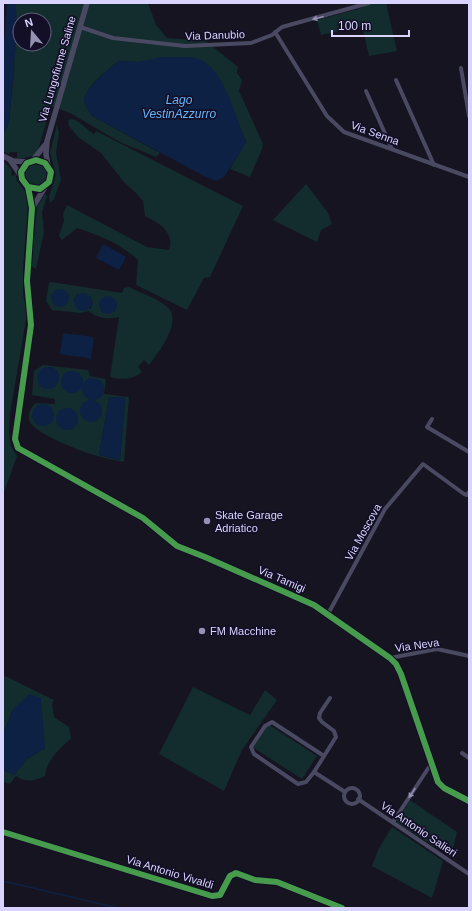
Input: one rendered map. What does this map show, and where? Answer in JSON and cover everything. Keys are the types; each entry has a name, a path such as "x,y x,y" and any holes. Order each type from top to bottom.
{"street":[{"name":"Via Lungofiume Saline","path":"48,166 46,154 47,141 87,3"},
{"name":"Via Danubio","path":"80,27 113,38 185,46 251,43 272,35 282,27 369,3"},
{"name":"Via Senna","path":"275,32 326,116 344,132 469,177"},
{"path":"461,68 469,116"},
{"path":"396,80 434,165"},
{"path":"366,91 392,149"},
{"name":"Via Lungofiume Saline","path":"31,161 41,152 47,141"},
{"path":"3,156 12,162 23,182 28,187 38,190 45,187"},
{"path":"21,176 22,169 31,161"},
{"path":"12,162 41,161 48,166 51,176 49,182 32,208"},
{"path":"28,187 32,208"},
{"name":"Via Tamigi","path":"32,208 28,272 31,331 15,443 20,450 143,518 174,545 305,600 328,614 390,658 396,664 401,674 439,784 469,798"},
{"path":"432,419 427,427 469,452"},
{"name":"Via Moscova","path":"328,614 385,509 423,464 440,478 464,494 467,495 469,492"},
{"name":"Via Neva","path":"390,658 412,652 440,649 469,656"},
{"path":"324,756 272,722 266,724 251,746 254,754 298,784 306,782 314,772 324,756 336,736 334,731 319,718 320,713 330,698"},
{"path":"462,753 469,758"},
{"path":"393,822 431,764"},
{"name":"Via Antonio Salieri","path":"314,772 345,792"},
{"name":"Via Antonio Salieri","path":"350,788 355,789 359,794 355,803 348,802 344,799 345,792 350,788"},
{"name":"Via Antonio Salieri","path":"358,799 469,874"},
{"name":"Via Antonio Vivaldi","path":"3,832 212,896 220,895 230,876 236,874 255,880 277,882 342,908"}],"green space":[{"path":"16,3 148,3 156,25 167,38 206,41 238,67 237,73 242,80 239,91 263,144 250,177 230,169 246,142 223,85 209,66 119,61 104,73 86,93 84,99 92,116 160,153 156,157 120,142 70,113 51,106 39,147 34,155 25,158 17,158 17,152 10,152 9,154 3,151 3,135 9,122 15,52 52,52 52,12 16,12"},
{"path":"372,3 386,3 397,51 369,56 362,26 321,35 317,20 358,9"},
{"path":"72,119 79,122 94,134 96,131 243,206 210,277 204,278 187,310 136,285 138,260 124,249 101,237 77,228 62,240 59,236 64,221 63,214 67,205 147,247 169,250 170,244 168,233 156,222 145,216 143,201 124,182 101,153 78,137 69,126 68,120"},
{"path":"57,124 59,133 56,152 61,180 54,199 50,203 49,197 56,175 50,153"},
{"path":"3,161 12,170 11,175 14,176 15,172 17,181 25,191 28,206 23,268 23,294 27,314 10,414 9,432 11,446 17,456 3,495"},
{"path":"32,164 40,164 47,171 47,179 40,186 32,186 25,179 25,171"},
{"path":"306,184 328,213 332,224 321,230 317,242 273,220"},
{"path":"45,194 47,196 42,212 44,232 36,269 32,266 32,258 37,207"},
{"path":"51,282 122,293 124,288 129,287 157,300 170,310 172,316 172,323 167,339 149,365 144,360 138,367 142,372 135,377 118,379 110,377 119,317 103,318 89,311 80,313 52,310 46,301 49,283","holes":["77,294 93,302 91,308 82,311 74,300"]},
{"path":"43,365 88,370 90,376 106,379 104,394 129,397 124,462 97,456 68,446 48,436 32,425 29,420 29,415 35,403 55,404 55,399 32,395 34,371","holes":["51,367 57,371 59,377 57,384 45,388 38,382","93,379 104,389 102,395 93,400 87,398 82,390 86,381","109,397 125,398 120,460 99,455","63,409 70,409 77,415 77,422 71,429 61,428"]},
{"path":"3,675 54,700 52,705 54,717 69,727 71,738 51,760 45,776 38,779 23,780 16,776 10,784 3,782 3,770 14,775 27,759 45,748 13,709 3,734"},
{"path":"193,687 250,715 265,690 277,700 242,750 224,791 159,754"},
{"path":"268,724 317,756 302,779 252,747"},
{"path":"410,800 457,832 451,857 396,822"},
{"path":"392,827 443,861 432,898 372,866 379,848"}],"water":[{"path":"7,3 16,3 16,12 12,12 12,52 15,52 9,122 3,135 3,57"},
{"name":"Lago VestinAzzurro","path":"163,57 189,57 199,59 211,67 224,86 246,143 224,177 216,181 92,116 86,107 84,102 85,95 104,73 119,61 138,62"},
{"path":"103,244 126,257 119,270 96,258"},
{"path":"56,289 64,289 69,294 67,305 64,307 56,307 51,302 51,294"},
{"path":"79,293 87,293 92,298 90,309 87,311 79,311 74,306 74,298"},
{"path":"104,296 112,296 117,301 115,312 112,314 104,314 99,309 99,301"},
{"path":"63,333 94,337 91,359 81,356 60,354"},
{"path":"48,367 56,370 59,378 56,386 48,389 40,386 37,378 40,370"},
{"path":"72,371 80,374 83,382 80,390 72,393 64,390 61,382 64,374"},
{"path":"93,378 101,381 104,389 101,397 93,400 85,397 82,389 85,381"},
{"path":"109,397 125,398 120,460 99,455"},
{"path":"91,400 99,403 102,411 99,419 91,422 83,419 80,411 83,403"},
{"path":"43,404 51,407 54,415 51,423 43,426 35,423 32,415 35,407"},
{"path":"67,408 75,411 78,419 75,427 67,430 59,427 56,419 59,411"},
{"path":"29,694 41,698 45,748 27,759 14,775 3,770 3,734 13,709"}],"waterway":[{"path":"3,881 118,908"}],"cycle path":[{"path":"28,187 40,189 49,182 51,172 45,163 36,160 27,163 21,172 22,179 28,187 32,208 27,281 31,325 15,439 18,448 143,518 177,546 314,605 390,658 396,664 401,674 438,782 444,788 469,801"},
{"path":"3,832 212,896 220,895 230,876 236,873 255,880 277,882 342,908"}],"place":[{"name":"Skate Garage Adriatico","path":"207,521"},
{"name":"FM Macchine","path":"202,631"}]}
